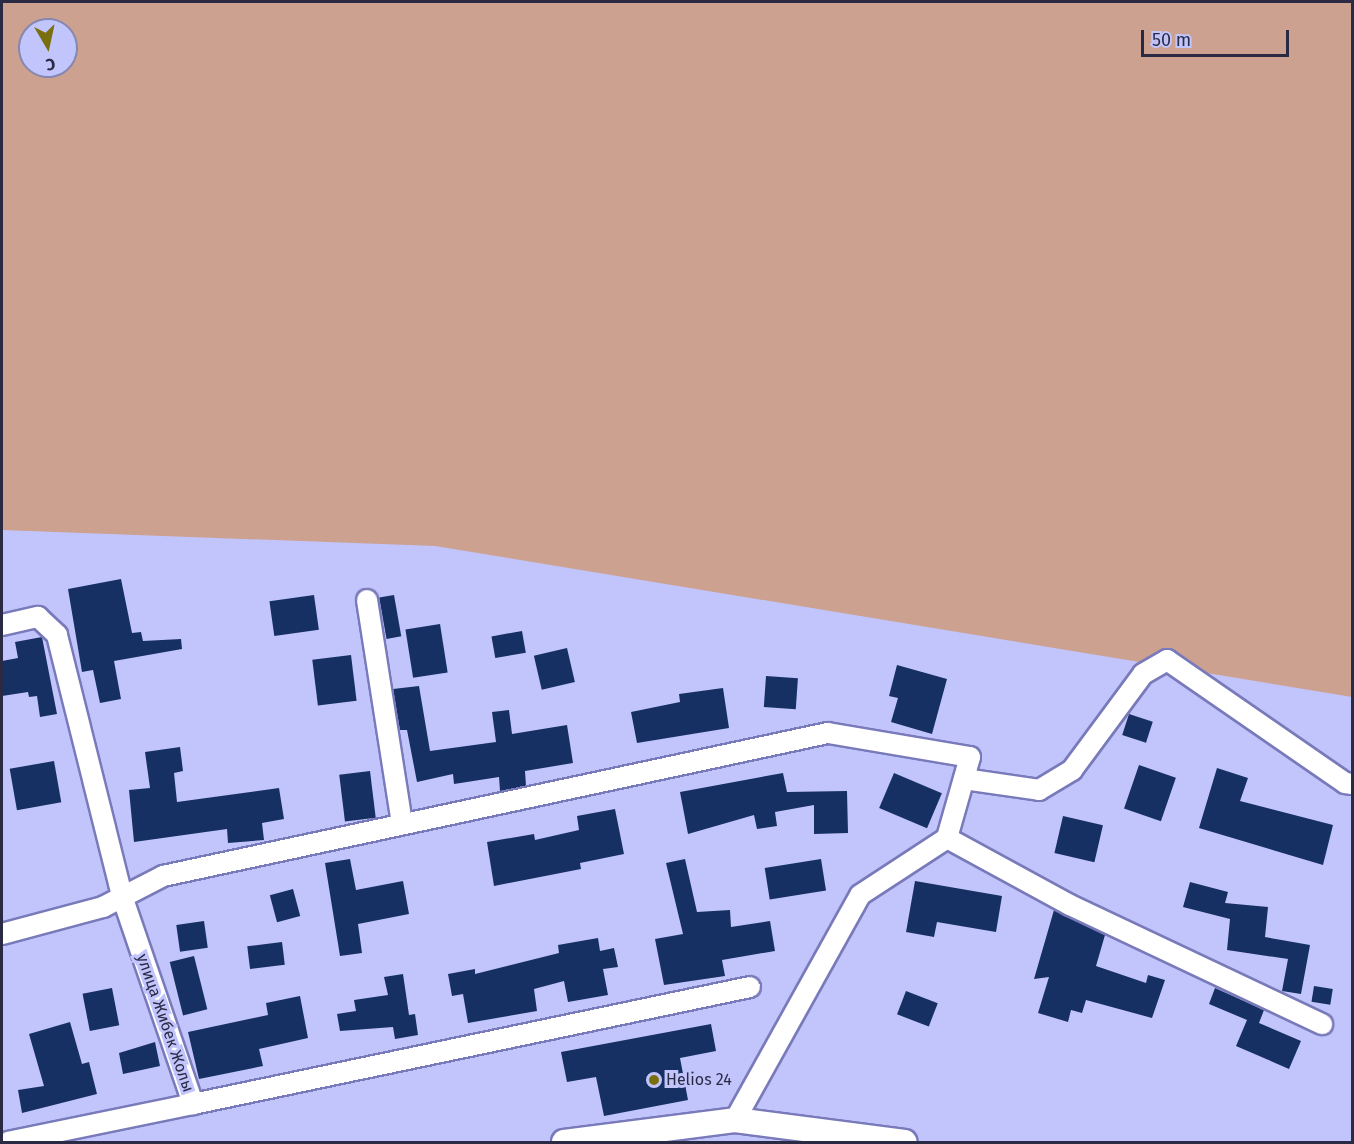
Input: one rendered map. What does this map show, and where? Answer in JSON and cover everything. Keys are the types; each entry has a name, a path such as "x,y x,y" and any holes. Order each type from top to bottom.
{"main road":[{"path":"564,1143 735,1120 905,1143"}],"street":[{"path":"367,600 402,824"},
{"name":"улица Жибек Жолы","path":"2,625 38,617 57,634 123,899 193,1104 8,1143"},
{"path":"964,780 1039,790 1072,770 1143,674 1167,660 1345,783 1353,784"},
{"path":"2,934 123,899 163,876 828,733 970,757 946,838 860,895 735,1120"},
{"path":"946,838 1070,905 1322,1024"},
{"path":"193,1104 750,987"}],"shaded area":[{"path":"2,2 1352,2 1352,697 435,546 2,530"}],"building":[{"path":"121,579 132,633 141,632 143,641 181,639 182,649 114,661 121,699 100,703 93,670 82,672 68,589"},
{"path":"314,595 319,630 274,636 269,601"},
{"path":"394,595 401,636 387,639 379,598"},
{"path":"440,624 448,672 413,678 405,629"},
{"path":"522,631 526,653 495,658 491,636"},
{"path":"42,637 57,714 40,717 37,696 29,697 28,692 2,696 2,661 18,658 15,642"},
{"path":"567,648 575,682 542,690 534,656"},
{"path":"351,655 357,701 318,705 312,660"},
{"path":"897,665 947,679 932,734 891,722 898,698 889,696"},
{"path":"766,676 798,678 796,709 764,707"},
{"path":"419,686 430,751 496,742 492,712 509,710 512,734 567,725 573,763 525,771 526,786 500,791 499,777 454,784 453,774 417,782 407,730 400,730 393,689"},
{"path":"723,688 729,728 637,743 631,712 680,702 679,694"},
{"path":"1129,714 1153,722 1146,743 1122,735"},
{"path":"180,747 183,771 174,773 177,802 279,788 284,819 262,823 264,840 228,843 227,829 134,842 129,790 150,788 145,752"},
{"path":"54,761 61,802 17,810 10,769"},
{"path":"1139,765 1176,778 1161,821 1124,808"},
{"path":"1217,768 1248,778 1240,801 1333,825 1323,865 1199,828"},
{"path":"370,771 376,818 345,821 339,775"},
{"path":"783,773 787,792 847,791 848,833 814,834 814,805 775,812 777,826 757,829 754,815 688,834 680,792"},
{"path":"894,773 942,793 927,828 879,808"},
{"path":"615,809 624,854 580,863 581,869 494,886 487,842 534,834 535,840 579,830 577,816"},
{"path":"1063,816 1103,825 1094,862 1054,853"},
{"path":"350,859 356,890 403,881 409,914 358,924 362,953 340,956 325,863"},
{"path":"685,859 697,912 730,910 731,927 770,921 775,951 722,960 725,976 664,985 655,939 683,934 666,863"},
{"path":"821,859 826,891 770,900 765,868"},
{"path":"915,881 1002,896 996,932 937,922 934,937 906,932"},
{"path":"1190,882 1228,892 1225,903 1268,907 1265,937 1310,945 1301,994 1282,991 1288,959 1227,950 1230,919 1183,907"},
{"path":"293,889 300,916 277,922 270,895"},
{"path":"1054,910 1105,935 1096,966 1146,983 1148,975 1165,980 1152,1018 1086,1000 1082,1013 1071,1010 1068,1022 1038,1013 1049,977 1034,979"},
{"path":"204,921 208,948 180,952 176,925"},
{"path":"598,938 600,951 614,948 618,967 603,969 608,995 568,1002 564,981 534,989 537,1011 468,1023 463,994 452,996 448,974 475,969 475,974 559,953 558,945"},
{"path":"282,942 285,965 250,969 247,946"},
{"path":"194,956 207,1009 183,1015 170,962"},
{"path":"403,974 409,1015 415,1014 418,1035 395,1039 393,1027 340,1031 337,1014 356,1011 354,1000 388,995 384,977"},
{"path":"1314,986 1333,989 1330,1005 1311,1002"},
{"path":"112,988 119,1025 90,1031 83,994"},
{"path":"1215,988 1264,1010 1259,1023 1301,1041 1289,1069 1236,1046 1247,1020 1209,1004"},
{"path":"906,991 938,1003 929,1027 897,1014"},
{"path":"300,996 308,1038 259,1049 263,1066 199,1079 188,1032 268,1015 266,1003"},
{"path":"70,1022 82,1064 89,1062 97,1094 22,1113 18,1090 44,1086 29,1034"},
{"path":"711,1024 716,1051 680,1058 688,1100 604,1116 596,1077 567,1082 561,1052"},
{"path":"155,1042 160,1066 123,1074 119,1053"}],"place":[{"name":"Helios 24","path":"654,1080"}]}
